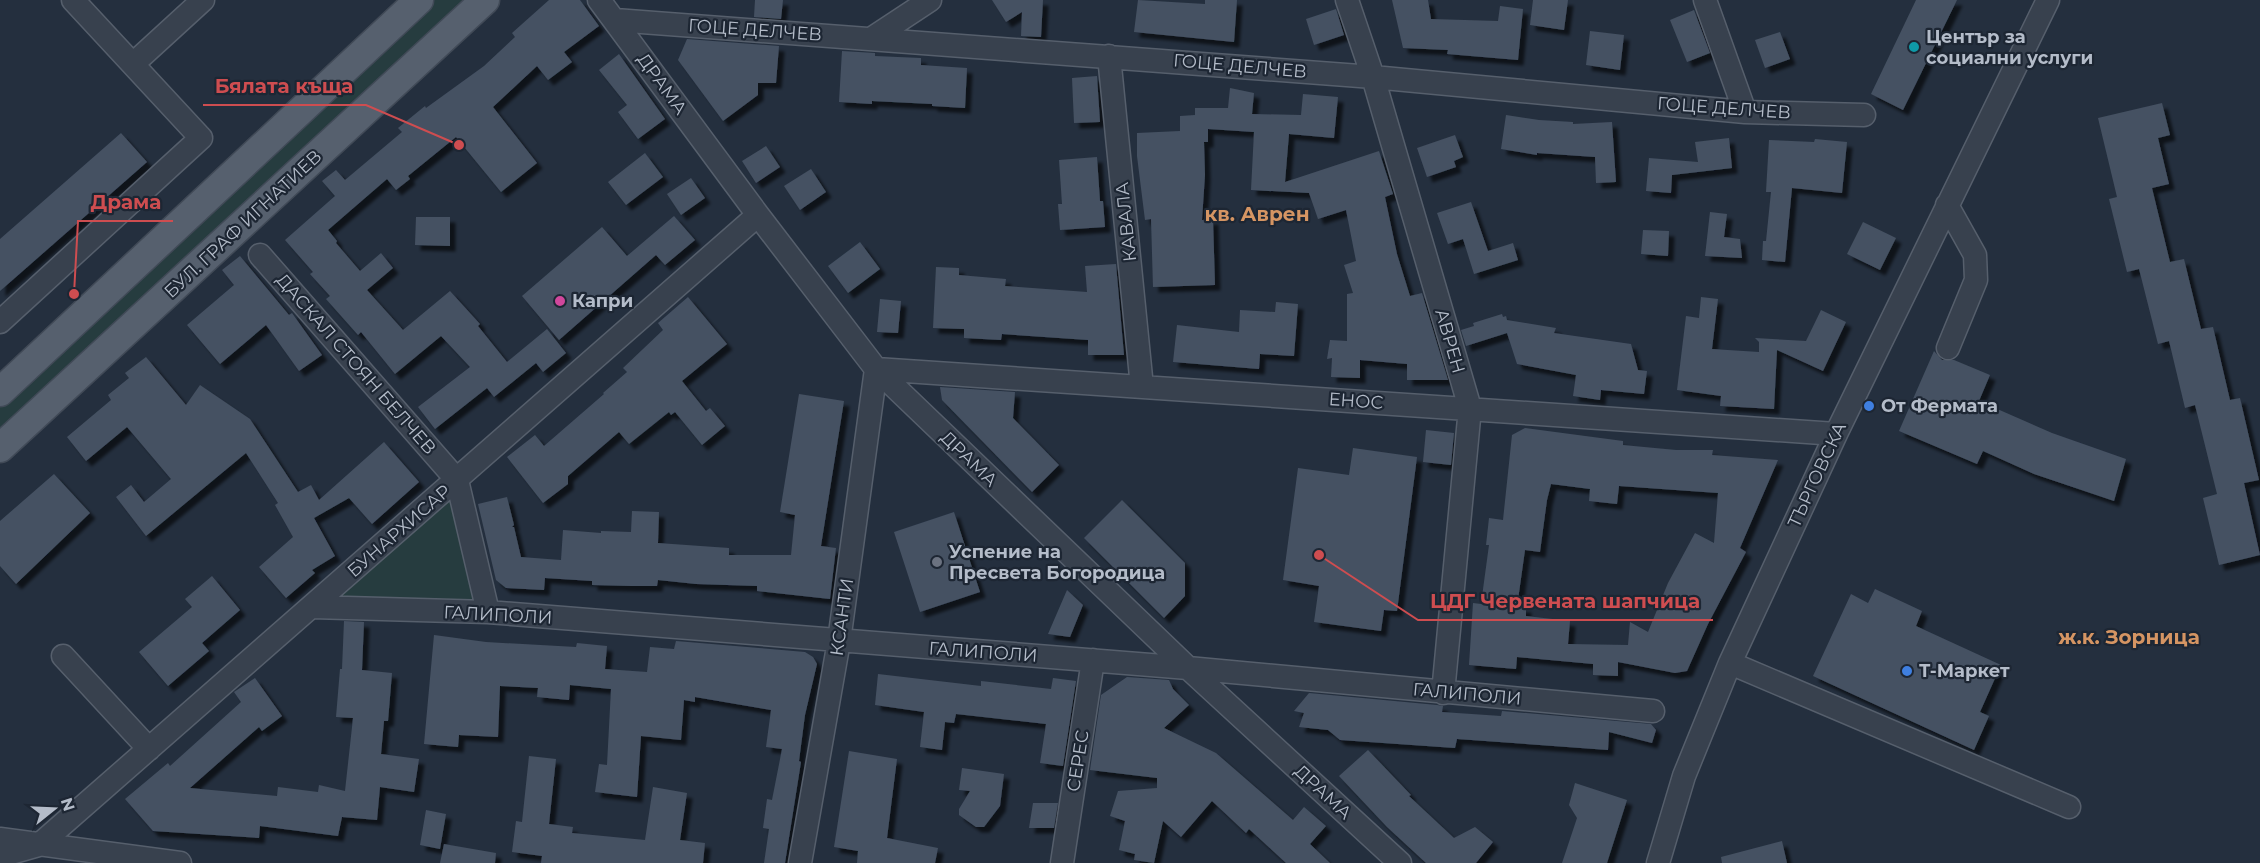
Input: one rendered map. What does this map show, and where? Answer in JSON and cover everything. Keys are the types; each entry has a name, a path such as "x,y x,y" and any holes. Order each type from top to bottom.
{"main road":[{"path":"0,392 419,0"},
{"name":"БУЛ. ГРАФ ИГНАТИЕВ","path":"0,448 485,0"}],"street":[{"path":"0,322 201,138 73,0"},
{"path":"133,64 204,0"},
{"name":"ДРАМА","path":"599,0 758,215 876,369 1188,668 1400,863"},
{"path":"871,39 930,0"},
{"name":"АВРЕН","path":"1347,0 1373,77 1470,408 1443,693"},
{"path":"1705,0 1745,112"},
{"name":"ТЪРГОВСКА","path":"1658,863 1684,776 1730,663 1836,434 2048,0"},
{"name":"ГОЦЕ ДЕЛЧЕВ","path":"615,20 1373,77 1745,112 1864,116"},
{"name":"КАВАЛА","path":"1109,56 1142,387"},
{"path":"1947,205 1975,255 1976,280 1948,348"},
{"name":"БУНАРХИСАР","path":"39,844 758,215"},
{"name":"ДАСКАЛ СТОЯН БЕЛЧЕВ","path":"260,255 457,480 488,612"},
{"name":"ЕНОС","path":"876,369 1836,434"},
{"name":"КСАНТИ","path":"800,863 839,641 876,369"},
{"name":"ГАЛИПОЛИ","path":"312,607 488,612 1094,660 1653,711"},
{"path":"63,656 149,749"},
{"name":"СЕРЕС","path":"1062,863 1094,660"},
{"path":"1730,663 2069,807"},
{"path":"0,840 39,844 111,858 180,863"},
{"path":"0,856 39,844"}],"green space":[{"path":"419,0 485,0 0,448 0,392"},
{"path":"457,480 488,612 312,607"}],"building":[{"path":"549,0 580,0 599,26 564,52 572,62 548,80 537,66 493,107 537,163 501,192 456,137 408,176 410,179 396,190 387,179 328,230 360,271 381,253 393,268 367,290 403,330 450,291 480,324 478,326 507,362 547,329 566,353 543,372 536,363 494,397 487,388 435,429 418,407 470,367 441,336 395,374 361,332 358,335 326,299 330,296 310,274 313,272 285,240 335,196 322,181 336,170 345,180 402,132 398,128 425,106 426,108 484,66 515,37 512,33"},
{"path":"755,0 783,0 781,19 754,17"},
{"path":"992,0 1043,0 1041,37 1021,36 1022,12 1006,22"},
{"path":"1138,0 1205,4 1205,0 1237,0 1234,42 1134,32"},
{"path":"1392,0 1428,0 1431,19 1498,21 1500,6 1523,9 1518,60 1447,54 1448,50 1403,48"},
{"path":"1533,0 1568,0 1564,30 1530,25"},
{"name":"Център за социални услуги","path":"1916,0 1957,0 1903,110 1871,94"},
{"path":"1336,9 1344,35 1314,45 1306,19"},
{"path":"1694,10 1710,53 1687,62 1670,20"},
{"path":"1590,31 1624,35 1620,70 1586,65"},
{"path":"1780,32 1790,59 1765,68 1755,40"},
{"path":"687,39 779,46 776,83 758,83 758,95 723,121 678,60"},
{"path":"842,51 875,53 875,56 921,58 921,65 967,68 965,108 872,101 872,104 839,102"},
{"path":"619,54 665,119 638,139 618,112 627,105 599,70"},
{"path":"1097,76 1100,122 1074,123 1072,78"},
{"path":"1230,88 1254,93 1252,114 1301,115 1303,94 1338,97 1334,138 1289,134 1285,182 1379,151 1393,194 1385,197 1397,254 1410,296 1422,293 1448,380 1407,380 1407,364 1360,360 1360,378 1331,377 1332,358 1327,359 1330,340 1347,341 1347,294 1353,293 1344,265 1356,261 1346,210 1318,219 1309,193 1251,190 1254,132 1208,129 1208,142 1204,142 1205,175 1202,220 1213,219 1215,285 1153,287 1151,219 1145,220 1137,156 1137,133 1180,131 1180,116 1195,115 1195,108 1228,108"},
{"path":"2162,103 2170,135 2158,138 2169,184 2152,188 2170,262 2184,259 2201,329 2213,327 2230,400 2240,398 2259,480 2244,483 2260,555 2219,565 2203,498 2217,494 2195,405 2185,408 2169,341 2158,344 2139,269 2127,272 2109,199 2117,197 2098,118"},
{"path":"1506,115 1573,122 1573,124 1612,122 1616,182 1596,183 1595,157 1537,153 1537,155 1501,149"},
{"path":"121,133 147,162 0,291 0,239"},
{"path":"1455,135 1463,157 1454,161 1456,167 1427,177 1417,148"},
{"path":"1729,138 1732,168 1672,175 1671,193 1646,191 1649,158 1698,162 1695,142"},
{"path":"1815,139 1847,142 1842,193 1792,188 1785,262 1762,260 1771,192 1766,192 1769,140 1814,142"},
{"path":"766,146 780,167 756,183 742,161"},
{"path":"645,153 663,177 626,205 608,182"},
{"path":"1097,157 1100,201 1103,201 1105,227 1060,230 1058,204 1062,204 1059,160"},
{"path":"811,169 826,192 800,210 784,186"},
{"path":"691,178 705,198 681,215 667,194"},
{"path":"1471,202 1488,251 1513,243 1518,260 1474,274 1463,239 1448,244 1437,213"},
{"path":"1710,212 1727,214 1724,237 1740,239 1742,258 1705,256"},
{"path":"674,216 695,240 665,265 656,255 559,340 522,296 602,227 627,256"},
{"path":"416,217 450,217 450,246 415,245"},
{"path":"1863,222 1896,238 1880,270 1847,254"},
{"path":"1643,230 1669,231 1668,256 1641,254"},
{"path":"860,242 880,269 848,293 828,266"},
{"path":"240,256 289,315 292,313 322,355 299,371 266,325 220,364 187,325 234,285 222,270"},
{"path":"1116,264 1124,355 1088,355 1088,340 1002,334 1001,340 964,338 964,329 933,328 936,267 959,268 959,275 1006,279 1005,286 1087,292 1085,266"},
{"path":"688,297 727,344 682,381 706,411 710,408 725,426 702,445 675,412 671,415 669,412 629,444 619,432 568,476 568,484 543,503 507,457 535,435 544,446 604,394 627,372 623,368 663,330 658,323"},
{"path":"1701,297 1718,299 1712,349 1759,352 1759,342 1755,338 1806,341 1821,310 1846,322 1823,371 1777,350 1774,409 1720,406 1721,396 1677,390 1686,316 1699,318"},
{"path":"880,299 901,301 898,333 877,332"},
{"path":"1276,302 1298,304 1294,356 1260,354 1259,369 1173,362 1177,325 1239,332 1240,310 1275,312"},
{"path":"1502,314 1507,320 1556,328 1554,333 1631,344 1638,370 1647,371 1644,394 1601,390 1600,400 1573,396 1576,375 1517,364 1507,333 1466,346 1461,330 1474,326 1473,323"},
{"path":"1934,351 1942,360 1954,360 1990,375 1979,401 2052,433 2126,459 2114,501 2034,474 1983,451 1977,464 1899,431"},
{"path":"146,357 186,405 200,385 250,419 298,492 311,485 319,500 384,442 419,482 372,524 349,498 314,518 335,556 312,570 315,573 286,598 259,567 293,537 275,505 278,503 246,453 146,536 116,497 131,485 144,502 171,479 127,427 86,461 67,437 111,400 108,395 129,378 125,373"},
{"path":"940,387 1015,392 1013,418 1059,465 1032,492 942,400"},
{"path":"799,394 844,401 821,546 836,548 830,599 757,591 757,586 658,580 657,586 631,586 592,585 592,581 545,578 544,590 506,588 496,580 478,504 507,497 514,525 512,527 514,527 521,557 561,560 563,530 601,533 601,531 631,532 632,511 659,512 658,543 729,548 729,555 791,555 795,515 780,512"},
{"path":"1525,428 1623,441 1623,445 1676,450 1713,450 1712,455 1778,460 1740,548 1746,552 1708,624 1687,671 1675,673 1618,662 1618,676 1593,675 1593,664 1517,657 1516,669 1469,665 1473,603 1481,604 1489,545 1486,545 1489,518 1503,520 1512,435","holes":["1551,484 1590,489 1589,501 1617,504 1619,486 1718,493 1714,543 1695,533 1668,583 1648,632 1630,622 1628,645 1568,644 1570,621 1526,616 1526,607 1517,607 1525,550 1540,552"]},
{"path":"1426,430 1454,433 1451,465 1423,462"},
{"path":"1353,448 1417,457 1397,611 1384,610 1381,631 1314,622 1319,586 1283,580 1298,468 1349,475"},
{"path":"54,474 90,513 16,584 0,566 0,521"},
{"path":"1122,500 1185,563 1185,596 1164,618 1084,538"},
{"name":"Успение на Пресвета Богородица","path":"954,512 980,592 920,612 894,532"},
{"path":"212,576 240,610 202,643 209,651 168,686 139,652 192,607 185,599"},
{"name":"Т-Маркет","path":"1875,589 1922,611 1916,626 2001,665 1980,712 1989,716 1974,750 1813,676 1851,594 1868,603"},
{"path":"1067,590 1083,605 1070,637 1048,634"},
{"path":"344,621 364,622 362,670 392,673 388,721 384,721 381,754 419,759 414,792 380,787 377,820 342,817 338,836 260,826 259,838 153,831 125,799 168,763 170,766 241,702 234,692 255,678 282,716 262,731 259,727 190,788 277,796 278,787 318,792 319,785 345,791 353,718 336,717 340,669 342,669"},
{"path":"434,635 486,642 576,647 577,643 607,646 605,669 647,672 650,647 674,649 676,641 805,652 813,657 817,664 805,715 799,761 801,762 785,863 764,863 769,829 763,828 767,799 772,800 782,749 766,747 771,710 695,697 695,702 684,700 681,740 641,736 637,797 595,792 599,764 607,765 611,689 570,685 569,700 537,697 538,688 500,686 498,737 459,735 458,747 424,744"},
{"path":"878,674 981,686 981,681 1051,689 1053,678 1076,681 1063,766 1040,763 1046,724 956,714 954,723 945,722 942,750 920,747 924,712 875,705"},
{"path":"1127,677 1169,680 1173,689 1189,705 1164,728 1216,753 1293,820 1304,807 1326,826 1310,844 1330,863 1286,863 1249,829 1246,833 1212,801 1181,837 1163,821 1154,863 1134,860 1135,854 1119,850 1125,821 1110,816 1118,791 1157,788 1157,778 1090,770 1101,695"},
{"path":"1309,693 1437,705 1443,706 1442,712 1501,716 1502,711 1651,724 1656,730 1652,743 1609,732 1608,750 1457,739 1455,748 1340,740 1328,730 1299,727 1304,713 1294,711"},
{"path":"1368,750 1411,795 1409,796 1454,838 1475,827 1493,842 1476,863 1426,863 1387,827 1339,776"},
{"path":"849,751 897,759 887,838 938,848 935,863 857,863 858,851 834,847"},
{"path":"529,756 556,759 549,824 573,827 572,833 645,840 653,787 687,793 680,840 705,843 703,863 541,863 542,856 512,852 516,821 522,822"},
{"path":"962,768 1004,774 1000,806 984,827 976,827 959,815 959,809 970,791 959,790"},
{"path":"1575,783 1627,800 1607,863 1562,863 1577,818 1569,805"},
{"path":"1033,803 1058,803 1054,828 1029,828"},
{"path":"426,810 446,814 440,849 420,845"},
{"path":"1782,841 1787,863 1722,863 1721,857"},
{"path":"444,844 496,853 495,863 440,863"}],"place":[{"name":"Център за социални услуги","path":"1914,47"},
{"name":"Бялата къща","path":"459,145"},
{"name":"Драма","path":"74,294"},
{"name":"Капри","path":"560,301"},
{"name":"От Фермата","path":"1869,406"},
{"name":"ЦДГ Червената шапчица","path":"1319,555"},
{"name":"Успение на Пресвета Богородица","path":"937,562"},
{"name":"Т-Маркет","path":"1907,671"}],"district":[{"name":"кв. Аврен","path":"1257,214"},
{"name":"ж.к. Зорница","path":"2129,637"}]}
